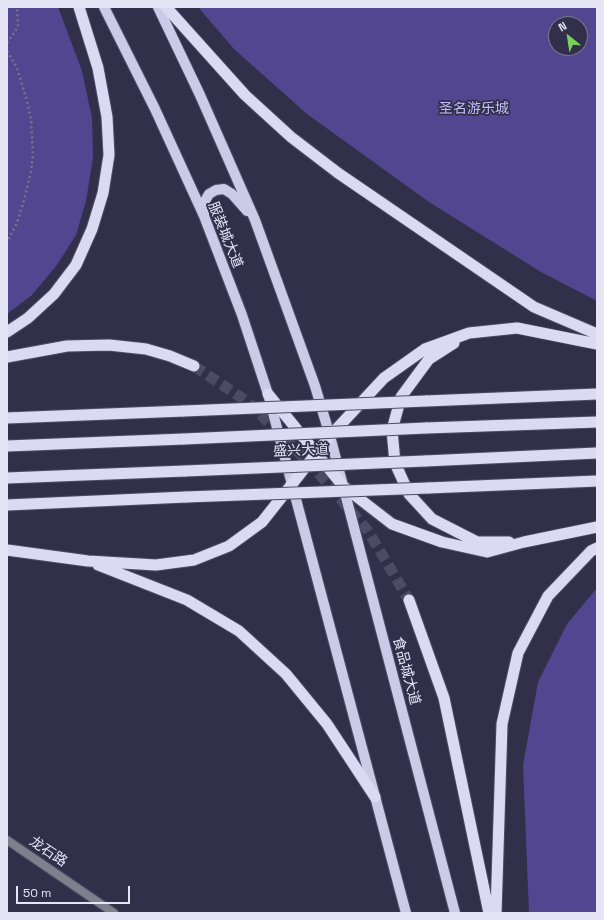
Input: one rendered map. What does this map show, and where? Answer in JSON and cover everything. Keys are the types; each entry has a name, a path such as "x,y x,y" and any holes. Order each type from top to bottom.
{"highway":[{"path":"7,332 28,318 54,294 76,265 92,229 103,193 109,155 107,117 98,68 79,7"},
{"path":"166,7 245,95 291,137 338,173 534,307 597,334"},
{"path":"7,550 88,561 156,565 194,560 229,546 262,522 330,436 384,378 424,349 470,333 517,328 597,344"},
{"path":"470,333 429,359 401,397 392,430 395,463 409,494 432,519 477,542 524,542"},
{"path":"7,357 67,346 109,345 146,349 170,356 194,366"},
{"path":"268,394 343,486 392,524 442,542 487,552 524,542 597,528"},
{"path":"7,418 597,394"},
{"name":"盛兴大道","path":"7,446 597,422"},
{"name":"盛兴大道","path":"7,478 597,453"},
{"path":"7,505 597,481"},
{"path":"496,913 502,724 518,653 548,596 591,551 597,548"},
{"path":"88,561 187,600 239,631 286,674 327,724 375,797"},
{"path":"409,600 444,698 489,913"}],"main road":[{"name":"服装城大道","path":"104,7 155,109 204,216 242,315 268,394 292,485"},
{"path":"158,7 200,95 255,220 315,386 330,436"},
{"path":"204,216 205,201 209,194 216,190 224,189 232,194 255,220"},
{"name":"食品城大道","path":"330,436 455,913"},
{"path":"292,485 406,913"}],"street":[{"name":"龙石路","path":"7,840 114,913"}],"path":[{"path":"7,43 18,27 16,7"},
{"path":"7,51 17,68 27,101 31,119 33,155 31,172 23,204 17,223 7,242"}],"green space":[{"path":"7,7 58,7 82,71 92,118 93,158 86,201 76,235 57,265 32,295 7,314"},
{"name":"圣名游乐城","path":"198,7 597,7 597,301 541,272 429,202 307,114 234,49"},
{"path":"597,588 597,913 529,913 523,765 538,682 567,624"}],"tunnel":[{"path":"194,366 248,402 315,469 368,531 409,600"}]}
